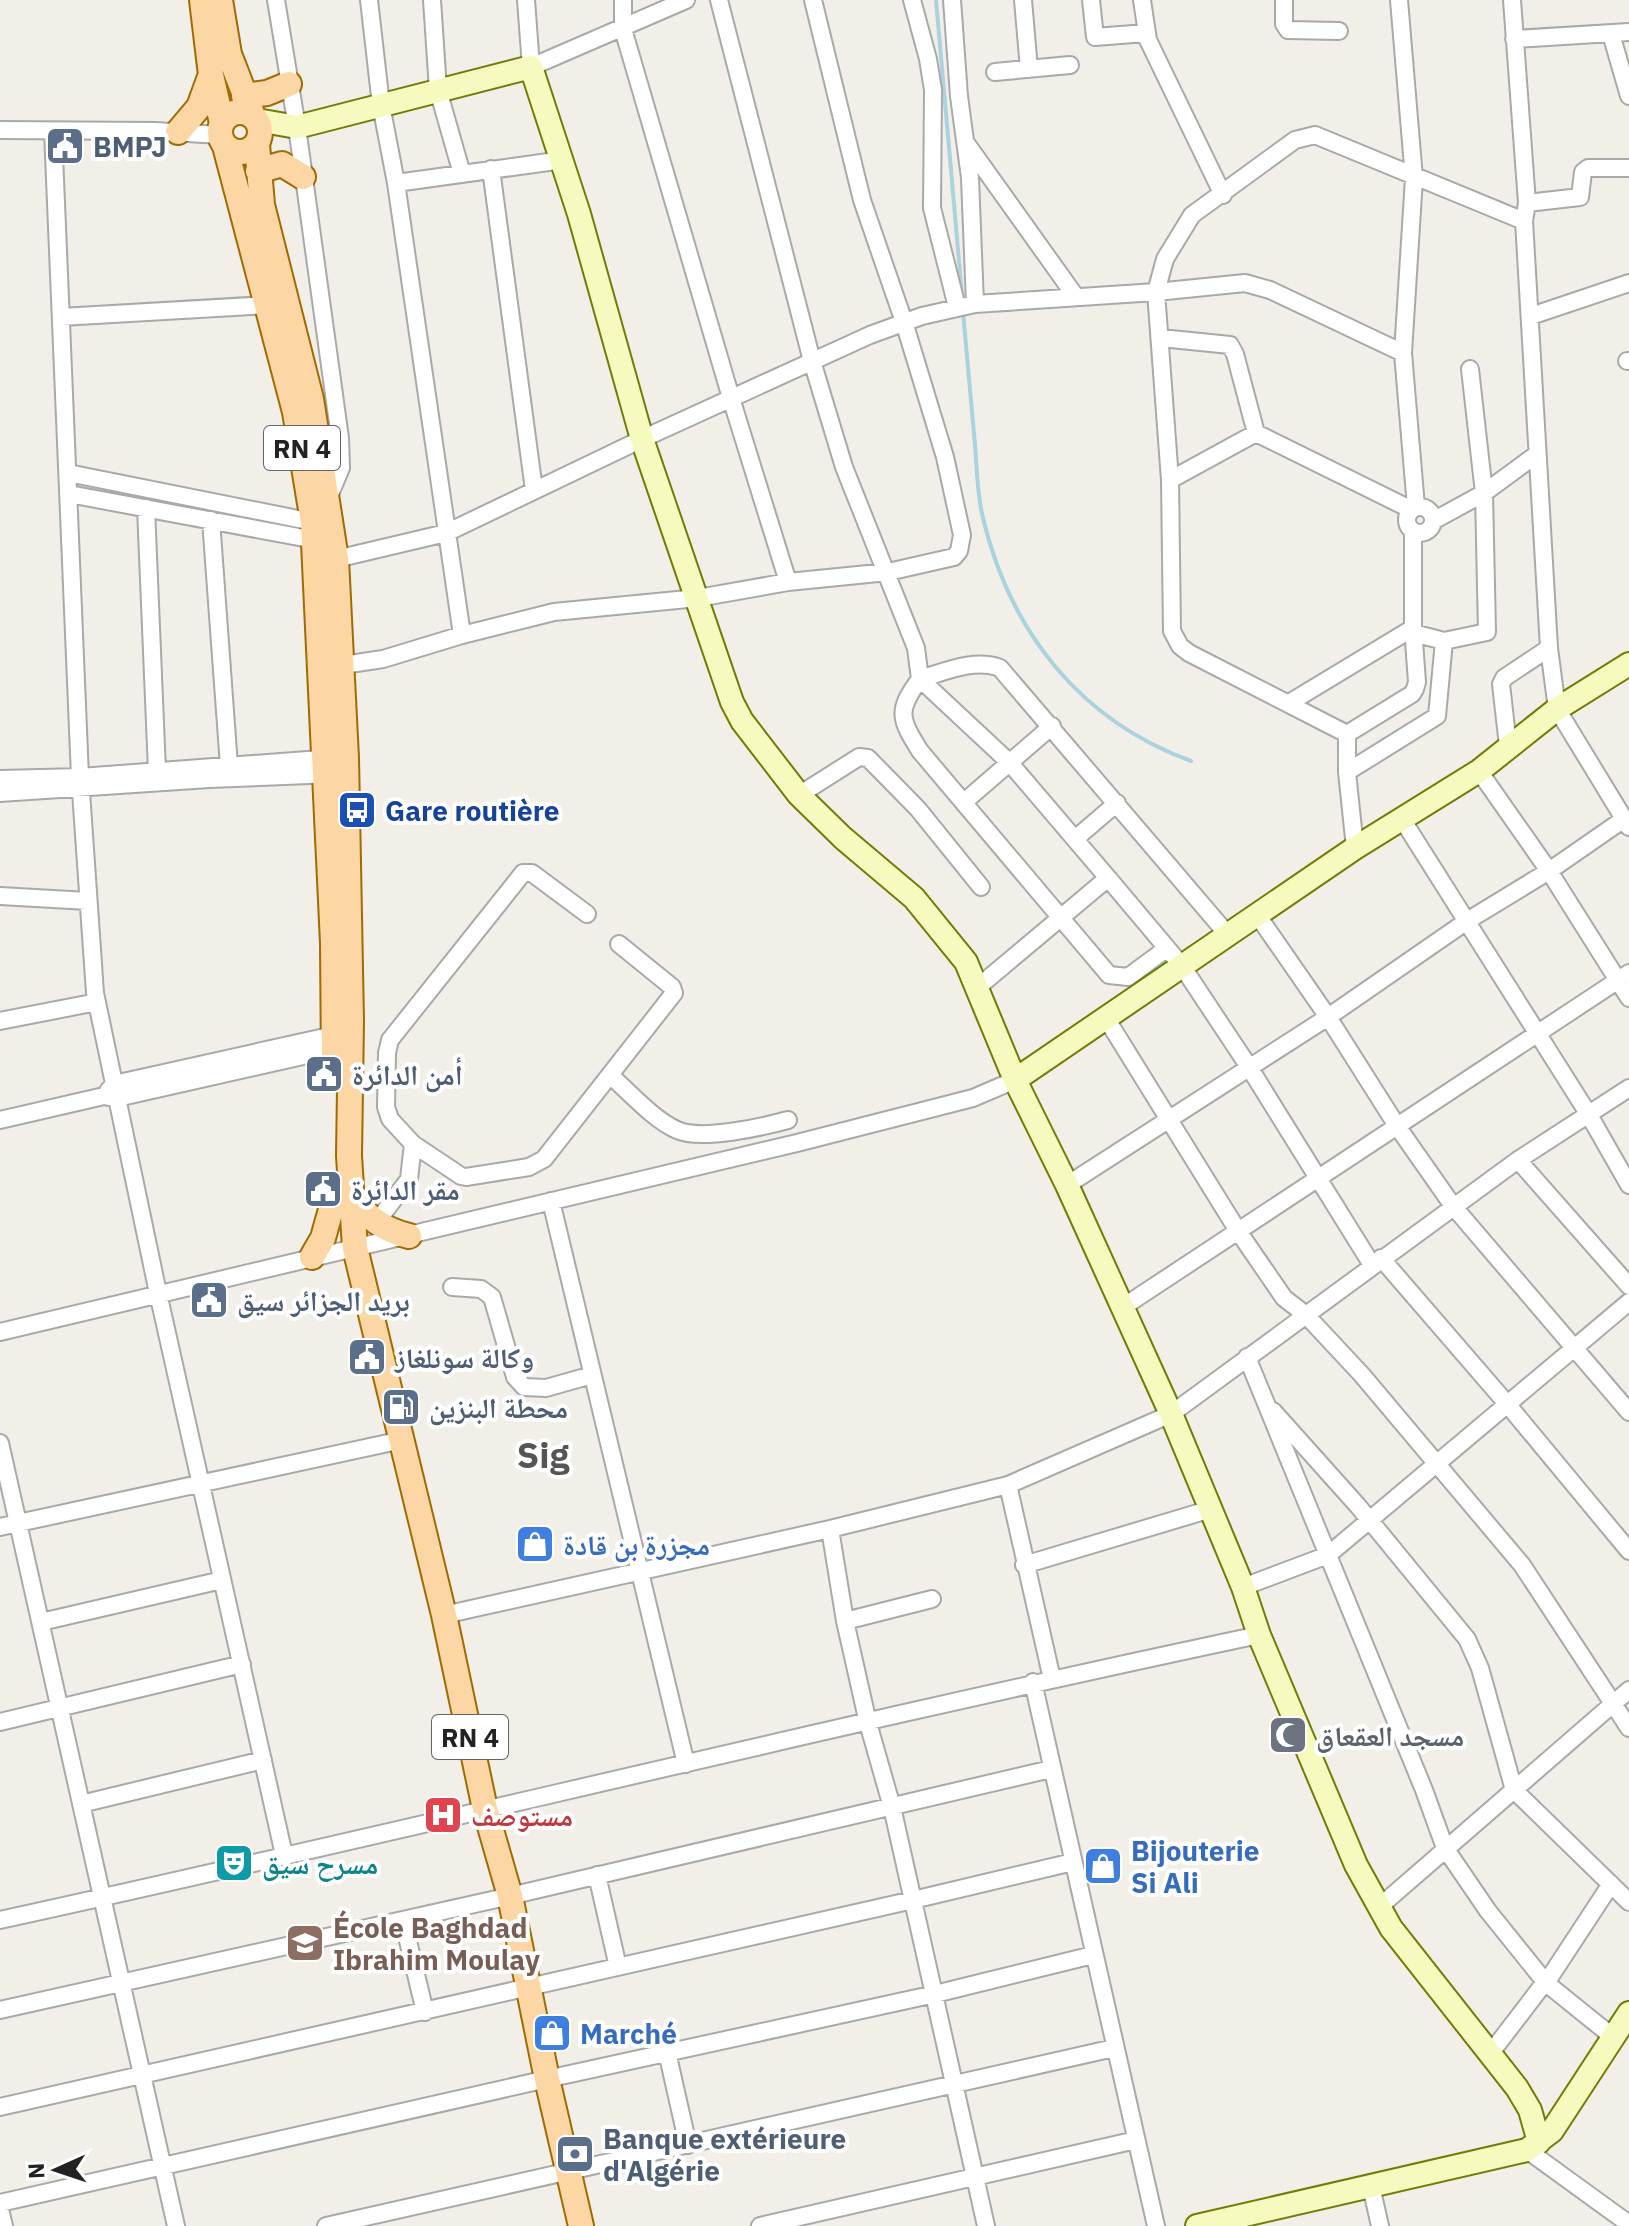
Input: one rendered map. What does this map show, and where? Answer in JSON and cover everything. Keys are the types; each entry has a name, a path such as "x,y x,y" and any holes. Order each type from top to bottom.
{"main road":[{"name":"RN 4","path":"202,0 222,134 295,412 314,531 336,766 351,1021 349,1131 343,1196"},
{"name":"RN 4","path":"220,0 229,54 254,123 267,230 311,399 336,559 343,665 336,766 334,1042 343,1196 444,1615 485,1809 510,1896 581,2226"},
{"path":"178,132 199,107 211,75"},
{"path":"254,123 236,112 222,134 242,153 267,93 289,84"},
{"path":"258,171 282,164 303,177"},
{"path":"312,1257 343,1196 376,1223 409,1236"}],"street":[{"path":"276,0 340,438 341,468 328,499"},
{"path":"369,0 381,105 396,183 462,635"},
{"path":"432,0 438,90 462,174"},
{"path":"526,0 531,67 563,160 642,439 732,702 742,721 799,795 843,838 914,898 966,962 1015,1080 1067,1185 1171,1414 1243,1587 1259,1635 1356,1865 1378,1908 1524,2098 1533,2146 1629,2224"},
{"path":"623,0 623,29 788,582"},
{"path":"254,123 294,127 531,67 686,0"},
{"path":"719,0 812,361 844,467 916,648 920,679 1009,762 1182,966 1318,1178 1376,1261 1508,1405 1629,1551"},
{"path":"343,665 383,659 554,612 698,598 788,582 888,572 954,557 959,551 962,535 945,457 904,322 862,200 813,0"},
{"path":"912,0 933,90 932,208 957,307"},
{"path":"952,0 970,178 975,304"},
{"path":"1023,0 1029,69"},
{"path":"1091,0 1095,37 1146,33"},
{"path":"1142,0 1146,33 1223,195"},
{"path":"1284,0 1284,24 1288,30 1339,31"},
{"path":"1347,734 1412,694 1417,682 1413,630 1413,531 1407,520 1414,508 1403,353 1414,178 1399,0"},
{"path":"1067,1185 1328,1017 1467,921 1627,823 1557,709 1549,648 1524,221 1527,203 1512,0"},
{"path":"1514,39 1629,32"},
{"path":"1611,34 1629,96"},
{"path":"995,72 1070,65"},
{"path":"0,130 222,134"},
{"path":"53,131 80,782 97,1002 112,1093 284,1855"},
{"path":"1347,734 1189,653 1175,639 1172,631 1170,480 1156,292 1165,259 1192,215 1306,135 1315,135 1524,221"},
{"path":"965,141 1076,297"},
{"path":"396,183 563,160"},
{"path":"1527,203 1580,197 1583,172 1588,168 1629,168"},
{"path":"491,169 534,490"},
{"path":"336,559 446,533 812,361 904,322 957,307 1245,283 1259,285 1403,353"},
{"path":"1531,316 1629,283"},
{"path":"61,317 267,305"},
{"path":"1161,338 1230,345 1256,433 1414,508 1428,510 1433,521"},
{"path":"1413,630 1444,641 1487,632 1484,493 1470,369"},
{"path":"1170,480 1256,433"},
{"path":"1413,531 1428,531 1433,521 1484,493 1537,454"},
{"path":"68,473 177,496 314,531"},
{"path":"69,494 211,520 314,531"},
{"path":"175,513 177,496"},
{"path":"146,508 157,771"},
{"path":"211,520 229,766"},
{"path":"1289,703 1413,630"},
{"path":"1347,772 1437,716 1444,641"},
{"path":"1508,746 1501,684 1510,674 1549,648"},
{"path":"1166,949 1128,977 1109,975 920,751 904,725 904,700 920,679 985,663 1000,668 1228,935"},
{"path":"0,1332 973,1098 1015,1080 1355,848 1479,771 1557,709 1629,664"},
{"path":"964,802 1052,726"},
{"path":"1347,734 1347,772 1355,848"},
{"path":"799,795 859,757 868,758 918,809 981,887"},
{"path":"0,793 157,771 229,766 336,766"},
{"path":"0,779 80,782 336,766"},
{"path":"1479,771 1623,976 1629,998"},
{"path":"1075,839 1117,803"},
{"path":"1402,819 1539,1032 1629,1185"},
{"path":"587,914 532,873 523,873 390,1040 387,1053 388,1114 413,1144 466,1177 533,1166 544,1159 674,991 619,944"},
{"path":"978,987 1108,878"},
{"path":"0,896 88,901"},
{"path":"1258,916 1453,1206 1629,1412"},
{"path":"1123,1307 1623,976"},
{"path":"0,1021 97,1002"},
{"path":"1106,1018 1238,1231 1284,1298 1306,1315 1362,1375 1522,1565 1629,1728"},
{"path":"0,1120 334,1042"},
{"path":"610,1075 662,1120 684,1133 748,1128 788,1120"},
{"path":"444,1615 830,1529 1008,1485 1171,1414 1453,1206 1629,1088"},
{"path":"376,1223 409,1179 413,1144"},
{"path":"1518,1160 1629,1286"},
{"path":"409,1179 443,1165"},
{"path":"551,1201 686,1764"},
{"path":"452,1287 481,1289 492,1297 515,1377 524,1387 546,1388 592,1375"},
{"path":"1243,1587 1328,1555 1629,1302"},
{"path":"1247,1357 1445,1848 1488,1911 1545,1982 1613,2037"},
{"path":"1263,1400 1439,1603 1473,1648 1514,1790 1629,1902"},
{"path":"0,1527 402,1440"},
{"path":"0,1443 176,2226"},
{"path":"1008,1485 1052,1679"},
{"path":"1024,1565 1211,1509"},
{"path":"830,1529 845,1621 868,1723 892,1807 986,2226"},
{"path":"41,1622 222,1580"},
{"path":"845,1621 932,1599"},
{"path":"0,1920 868,1723 1033,1682 1259,1635"},
{"path":"0,1722 242,1664"},
{"path":"1033,1682 1156,2226"},
{"path":"1378,1908 1629,1690"},
{"path":"81,1804 263,1760"},
{"path":"0,2010 510,1896 1051,1769"},
{"path":"0,2107 1073,1862"},
{"path":"597,1875 618,1967"},
{"path":"1490,2054 1545,1982 1611,1884"},
{"path":"403,1920 425,2012"},
{"path":"4,2226 0,2206 547,2079 935,1994 1093,1955"},
{"path":"1197,2226 1533,2146 1552,2131 1629,2013"},
{"path":"326,2226 1114,2048"},
{"path":"667,2052 688,2145"},
{"path":"760,2226 1136,2140"},
{"path":"1371,2186 1380,2226"}],"waterway":[{"path":"936,0 962,295"},
{"path":"963,312 981,509 995,559 1011,598 1031,634 1083,696 1115,722 1191,761"}],"place":[{"name":"BMPJ","path":"65,146"},
{"name":"Gare routière","path":"357,810"},
{"name":"أمن الدائرة","path":"324,1074"},
{"name":"مقر الدائرة","path":"323,1189"},
{"name":"بريد الجزائر سيق","path":"209,1300"},
{"name":"وكالة سونلغاز","path":"367,1357"},
{"name":"محطة البنزين","path":"401,1407"},
{"name":"مجزرة بن قادة","path":"535,1544"},
{"name":"مسجد العقعاق","path":"1288,1735"},
{"name":"مستوصف","path":"443,1815"},
{"name":"مسرح سيق","path":"234,1863"},
{"name":"Bijouterie Si Ali","path":"1103,1866"},
{"name":"École Baghdad Ibrahim Moulay","path":"305,1943"},
{"name":"Marché","path":"552,2033"},
{"name":"Banque extérieure d'Algérie","path":"575,2154"}],"district":[{"name":"Sig","path":"543,1454"}]}
